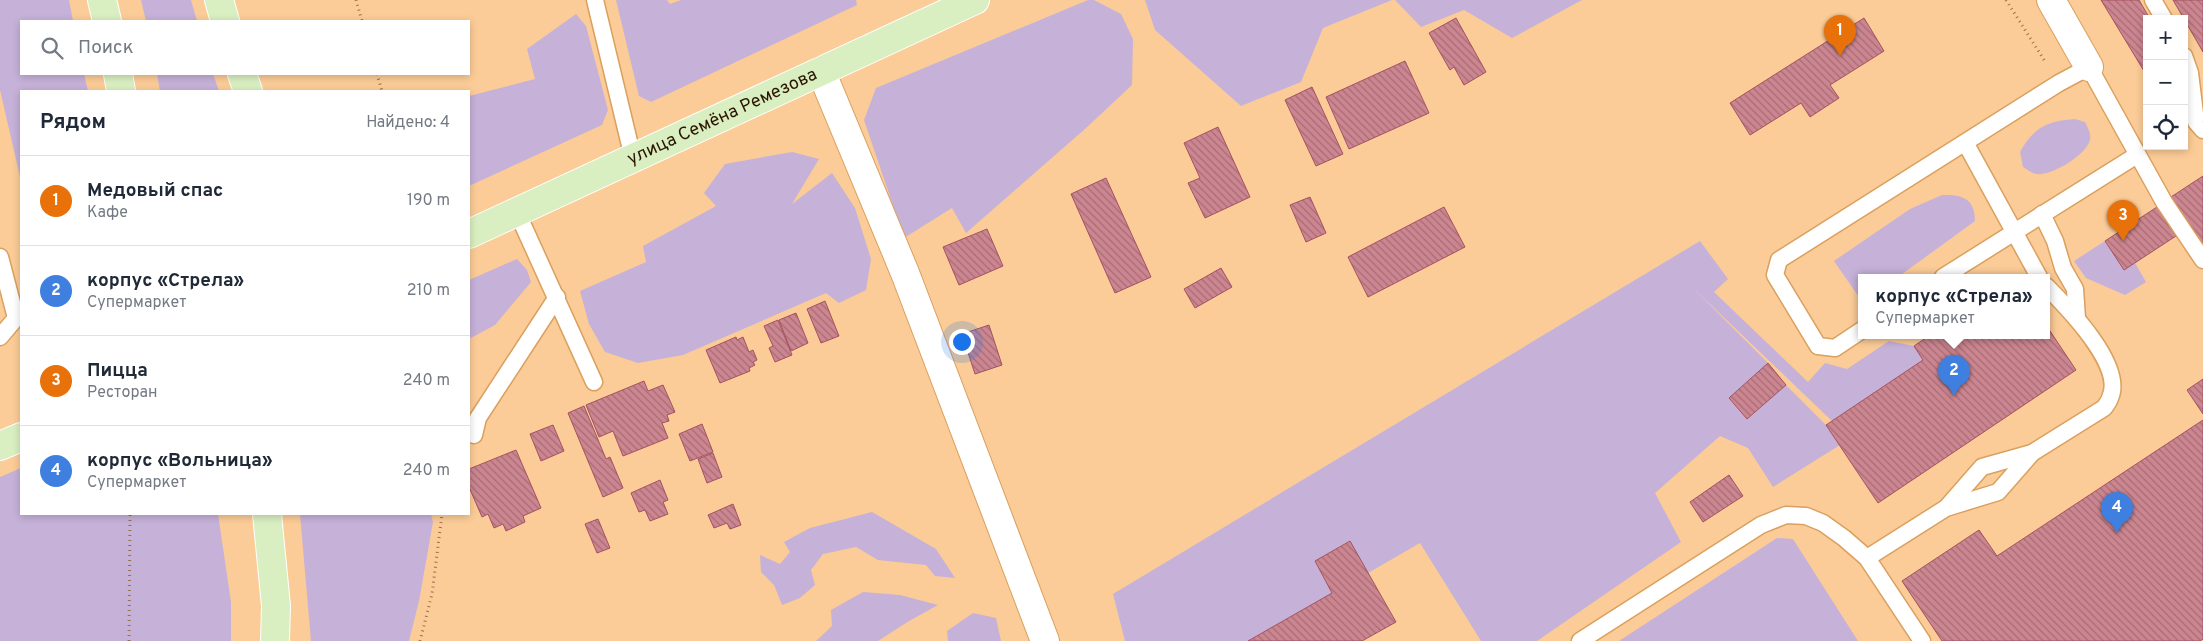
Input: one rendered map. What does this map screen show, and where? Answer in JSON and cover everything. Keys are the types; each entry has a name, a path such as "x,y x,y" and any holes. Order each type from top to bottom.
{"main road":[{"path":"102,0 107,20"},
{"path":"219,0 225,20"},
{"name":"улица Семёна Ремезова","path":"470,234 975,0"},
{"path":"118,75 121,90"},
{"path":"242,75 248,90"},
{"path":"0,446 20,437"},
{"path":"268,515 276,606 275,641"}],"street":[{"path":"2051,0 2090,67"},
{"path":"821,71 905,273 1045,641"}],"lane":[{"path":"595,0 634,158"},
{"path":"2153,0 2162,15"},
{"path":"2185,60 2190,74 2196,122 2203,130"},
{"path":"1858,333 1835,348 1818,346 1775,275 1779,260 1966,144 2059,83 2090,67 2164,202 2203,260"},
{"path":"1966,144 2037,274"},
{"path":"1948,274 2137,155"},
{"path":"517,212 594,382"},
{"path":"2042,214 2055,240 2063,268 2075,289 2077,318"},
{"path":"0,257 16,318 0,337"},
{"path":"1946,508 1982,467 2032,453 2104,408 2111,397 2110,371 2077,318 2050,290"},
{"path":"474,435 478,418 557,297"},
{"path":"1868,558 1946,508 1998,492 2032,453"},
{"path":"1580,641 1761,525 1786,515 1806,516 1823,523 1868,558 1922,641"}],"path":[{"path":"356,0 362,20"},
{"path":"2006,0 2046,63"},
{"path":"377,75 382,90"},
{"path":"129,641 130,515"},
{"path":"420,641 432,594 442,515"}],"shaded area":[{"path":"0,0 69,0 73,20 20,20 20,75 84,75 88,90 20,90 20,177 0,90"},
{"path":"141,0 191,0 197,20 146,20"},
{"path":"616,0 667,0 670,4 681,0 856,0 857,5 651,102 639,96"},
{"path":"1088,0 1094,0 1121,14 1133,39 1132,85 1085,129 966,233 952,208 904,238 864,120 876,88"},
{"path":"1145,0 1392,0 1323,28 1301,82 1241,106 1155,30"},
{"path":"1395,0 1582,0 1512,38 1464,10 1421,27"},
{"path":"576,14 586,26 608,110 602,125 470,186 470,96 535,79 527,49"},
{"path":"157,75 213,75 219,90 160,90"},
{"path":"2075,119 2085,122 2090,133 2090,140 2082,152 2068,163 2051,172 2037,174 2023,167 2020,152 2036,131 2057,121"},
{"path":"792,152 819,159 792,204 832,173 855,208 871,259 866,290 839,303 826,293 683,355 638,363 605,352 589,324 580,291 646,262 643,246 716,206 704,193 725,164"},
{"path":"1942,195 1962,197 1973,208 1975,221 1902,274 1858,274 1858,296 1834,261 1910,209"},
{"path":"1700,241 1728,279 1714,292 1808,382 1825,363 1847,369 1889,341 1914,346 1923,360 1832,421 1692,287 1768,363 1729,398 1747,419 1786,385 1826,425 1840,445 1773,487 1748,448 1720,436 1655,493 1681,542 1537,641 1481,641 1420,543 1368,573 1349,541 1315,561 1332,593 1248,641 1125,641 1113,594"},
{"path":"2105,241 2124,270 2135,263 2146,282 2125,295 2086,278 2074,261"},
{"path":"517,259 527,270 531,282 495,325 470,338 470,280"},
{"path":"20,468 20,515 218,515 231,602 231,641 0,641 0,477"},
{"path":"872,512 936,549 955,578 935,576 926,565 878,560 856,547 823,554 811,570 815,585 800,598 782,605 774,585 761,572 760,555 780,564 790,552 784,542 810,528"},
{"path":"300,515 431,515 433,522 419,601 409,641 311,641"},
{"path":"1777,538 1793,539 1858,641 1619,641"},
{"path":"863,592 900,595 938,605 878,641 816,641 832,626 831,610"},
{"path":"973,613 996,618 1001,641 948,641 947,631"}],"building":[{"path":"2101,0 2139,0 2148,15 2143,15 2143,69"},
{"path":"2173,0 2203,0 2203,52 2188,26 2188,15 2182,15"},
{"path":"1456,18 1486,72 1464,85 1454,67 1450,70 1429,33"},
{"path":"1864,18 1884,51 1830,85 1839,98 1810,117 1801,103 1750,135 1730,103"},
{"path":"1405,61 1429,113 1349,149 1326,97"},
{"path":"1312,87 1343,154 1316,166 1285,100"},
{"path":"1218,127 1250,197 1205,218 1188,183 1200,178 1184,143"},
{"path":"2203,176 2203,245 2171,197"},
{"path":"1106,178 1151,277 1115,293 1071,194"},
{"path":"1310,197 1326,233 1306,242 1290,205"},
{"path":"1444,207 1465,247 1368,297 1348,257"},
{"path":"2157,207 2176,236 2124,270 2105,241"},
{"path":"987,229 1003,266 959,285 943,247"},
{"path":"1221,268 1232,287 1195,308 1184,289"},
{"path":"825,301 839,336 821,343 807,309"},
{"path":"796,313 808,343 791,351 779,320"},
{"path":"778,320 792,355 775,362 769,348 773,346 764,326"},
{"path":"989,325 1002,365 975,374 962,334"},
{"path":"2050,331 2076,370 1878,503 1826,425 1923,360 1914,346 1924,339 1951,339 1952,341 1955,339 2050,339"},
{"path":"736,337 737,340 743,337 749,352 753,350 757,360 753,362 755,365 749,368 750,371 720,383 706,350"},
{"path":"1768,363 1786,385 1747,419 1729,398"},
{"path":"2203,379 2203,414 2187,390"},
{"path":"644,381 648,391 663,385 675,412 667,415 669,421 662,423 668,438 623,456 613,431 599,437 586,405"},
{"path":"584,406 606,459 610,457 623,488 603,497 568,413"},
{"path":"2203,420 2203,639 2200,641 1942,641 1902,581 1979,530 1997,556"},
{"path":"702,424 713,452 690,461 679,434"},
{"path":"553,425 564,451 541,461 530,434"},
{"path":"516,450 541,508 523,516 525,522 506,531 503,524 494,528 488,514 482,517 470,489 470,469"},
{"path":"713,453 722,477 707,483 698,459"},
{"path":"1729,475 1743,496 1703,522 1690,502"},
{"path":"660,480 668,500 663,502 668,514 650,521 645,510 639,512 631,493"},
{"path":"733,504 741,525 730,529 727,523 714,528 708,515"},
{"path":"598,519 610,548 597,553 585,524"},
{"path":"1350,541 1396,622 1362,641 1248,641 1332,593 1315,561"}],"place":[{"name":"Медовый спас","path":"1840,56"},
{"name":"Пицца","path":"2123,241"},
{"name":"корпус «Стрела»","path":"1954,396"},
{"name":"корпус «Вольница»","path":"2117,533"}]}
